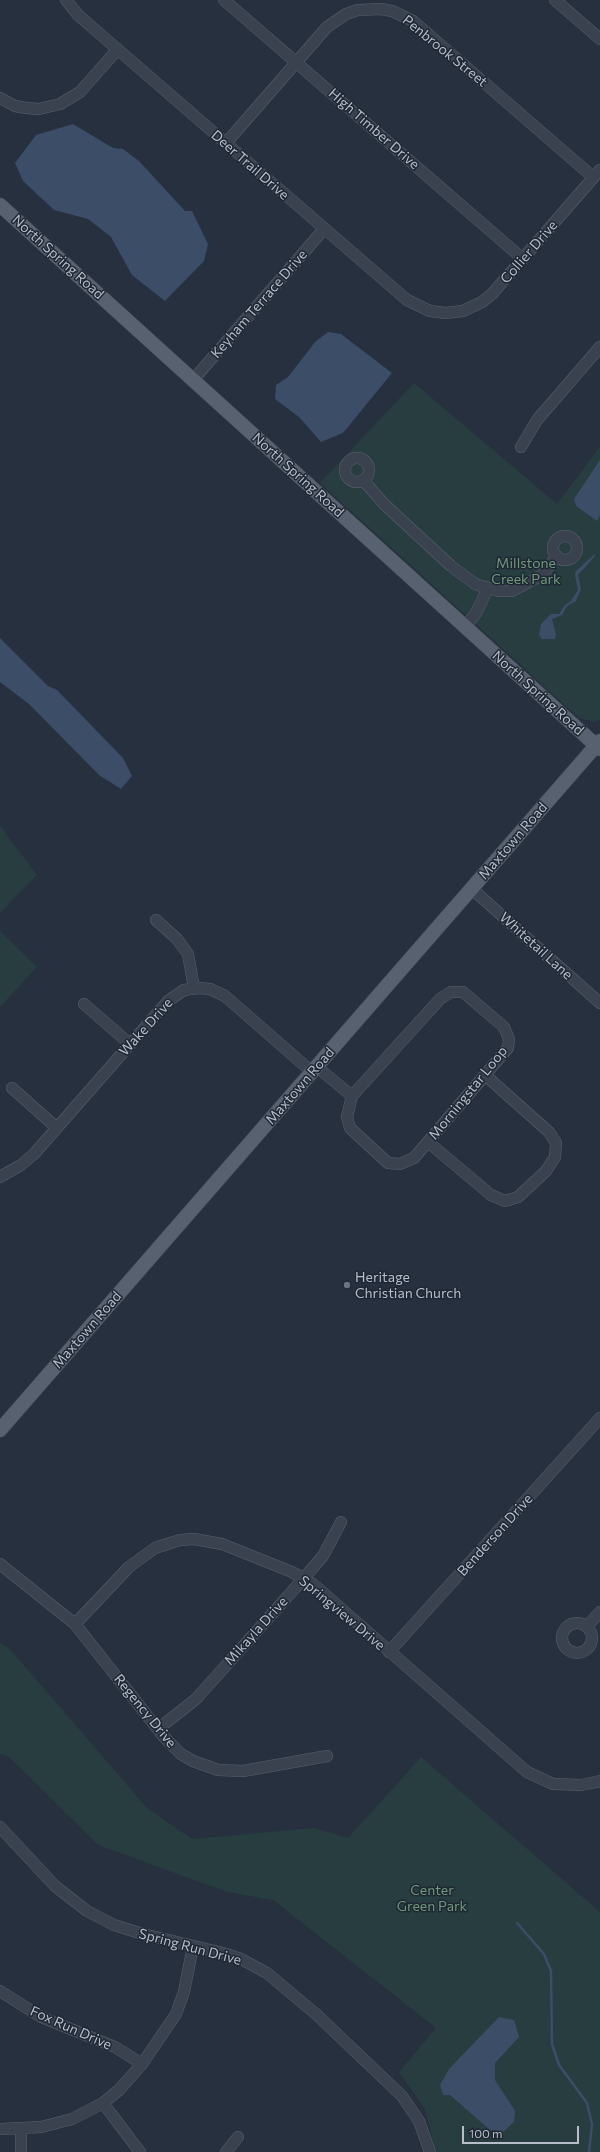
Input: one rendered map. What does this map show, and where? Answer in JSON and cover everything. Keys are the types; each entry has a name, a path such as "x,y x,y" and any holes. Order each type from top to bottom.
{"main road":[{"name":"North Spring Road","path":"0,205 465,627 599,746"},
{"name":"Maxtown Road","path":"0,1430 314,1069 599,746"}],"street":[{"name":"Deer Trail Drive","path":"66,0 78,15 117,50 407,300 430,311 444,313"},
{"name":"High Timber Drive","path":"224,0 523,259"},
{"path":"555,0 600,39"},
{"name":"Penbrook Street","path":"226,144 327,27 346,14 369,8 392,11 413,21 597,173"},
{"path":"0,98 15,106 26,108 39,109 60,104 80,92 117,50"},
{"name":"Collier Drive","path":"444,313 463,311 482,302 492,294 597,173"},
{"name":"Keyham Terrace Drive","path":"193,380 324,229"},
{"path":"521,447 537,420 600,347"},
{"path":"363,480 384,504 451,566 475,584 512,592 542,575 557,556"},
{"path":"465,627 476,613 488,588"},
{"name":"Whitetail Lane","path":"472,889 600,1003"},
{"path":"156,920 177,939 188,954 194,988 210,989 225,996 314,1069 352,1096"},
{"name":"Wake Drive","path":"0,1177 34,1154 168,1001 184,990 194,988"},
{"name":"Morningstar Loop","path":"451,992 463,992 504,1027 508,1039 508,1048 485,1075 414,1158 400,1164 388,1162 350,1128 347,1116 352,1096 440,999 451,992"},
{"path":"84,1004 130,1044"},
{"path":"428,1142 491,1196 505,1201 518,1197 546,1171 555,1157 556,1143 549,1132 485,1075"},
{"path":"12,1088 57,1128"},
{"name":"Benderson Drive","path":"389,1652 600,1418"},
{"name":"Mikayla Drive","path":"158,1729 196,1699 304,1578 323,1556 341,1522"},
{"name":"Springview Drive","path":"75,1624 139,1558 155,1548 180,1540 204,1540 222,1544 304,1578 527,1772 553,1784 581,1785 600,1781"},
{"name":"Regency Drive","path":"0,1564 75,1624 158,1729 181,1754 193,1761 218,1770 243,1771 327,1756"},
{"path":"588,1625 600,1612"},
{"name":"Spring Run Drive","path":"0,1827 55,1886 87,1911 109,1923 128,1930 223,1953 259,1968 317,2015 402,2096 419,2121 430,2152"},
{"path":"0,2129 21,2129 48,2125 72,2119 103,2103 119,2090 142,2064 168,2027 179,2007 193,1946"},
{"name":"Fox Run Drive","path":"0,1991 41,2017 115,2046 142,2064"},
{"path":"103,2103 140,2152"},
{"path":"21,2129 21,2152"},
{"path":"226,2152 238,2137"}],"green space":[{"name":"Millstone Creek Park","path":"414,383 557,504 600,447 600,720 594,722 579,718 320,483"},
{"path":"0,826 37,875 0,913"},
{"path":"0,931 37,967 0,1007"},
{"name":"Center Green Park","path":"0,1643 10,1649 147,1808 192,1839 314,1828 348,1838 421,1757 600,1912 600,2152 436,2152 425,2109 399,2072 436,2028 273,1900 227,1892 98,1845 8,1756 0,1754"}],"water":[{"path":"73,124 113,148 123,149 139,161 185,211 192,211 208,244 204,261 165,301 132,275 111,237 88,219 54,210 23,181 15,163 36,135"},
{"path":"328,332 341,334 392,373 343,433 321,442 299,417 275,399 276,385 288,377 315,342"},
{"path":"600,460 600,515 597,521 576,506 574,499"},
{"path":"595,554 595,556 578,575 581,589 576,601 567,606 562,615 552,619 556,634 555,639 542,639 539,635 541,624 551,614 559,614 565,605 571,601 578,590 575,575 576,571"},
{"path":"0,638 48,686 57,690 123,758 132,776 121,789 99,775 29,704 0,682"},
{"path":"499,2017 514,2020 519,2037 495,2063 495,2080 515,2111 514,2122 503,2132 490,2130 450,2095 443,2095 440,2085 449,2069"}],"waterway":[{"path":"517,1923 544,1954 551,1971 552,2044 559,2065 587,2103 592,2124 589,2152"}],"place":[{"name":"Heritage Christian Church","path":"347,1285"}]}
